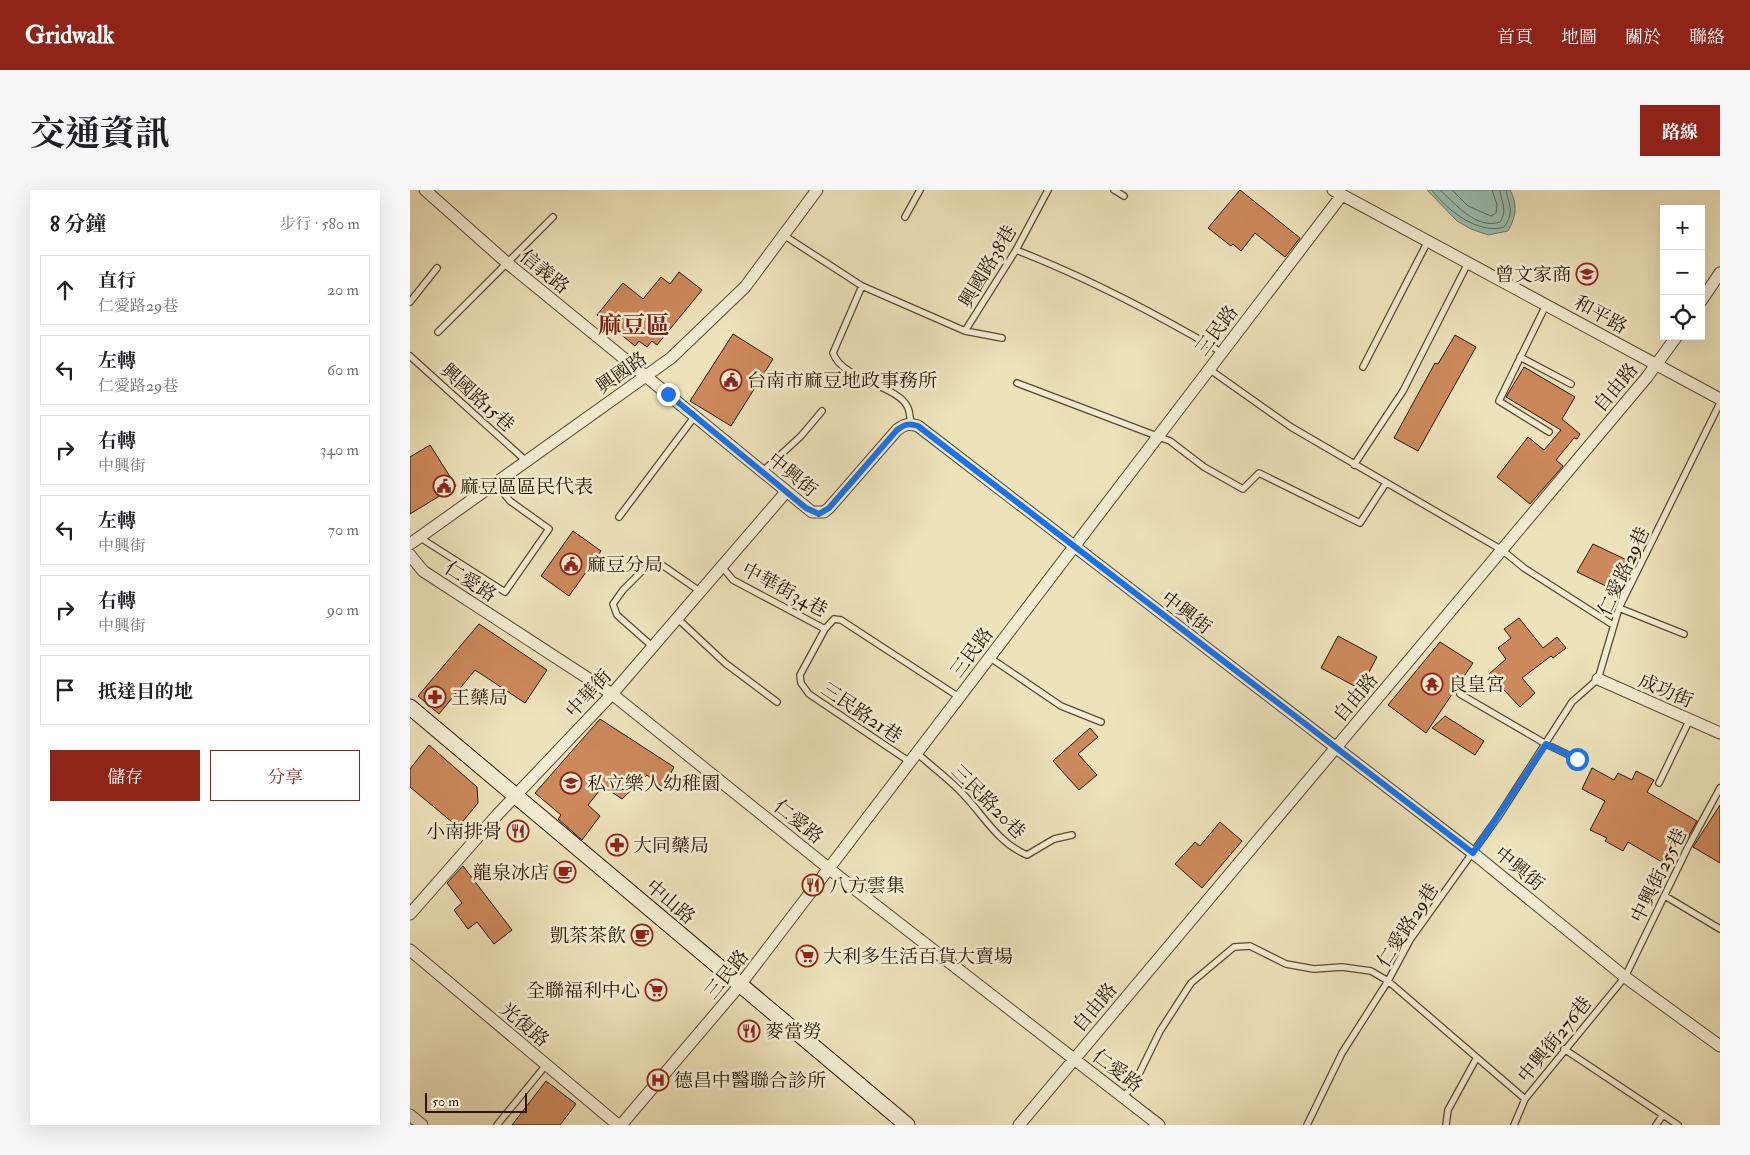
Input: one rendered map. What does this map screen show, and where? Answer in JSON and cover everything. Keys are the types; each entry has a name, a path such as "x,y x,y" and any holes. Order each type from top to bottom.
{"main road":[{"name":"中山路","path":"410,708 907,1125"}],"street":[{"name":"信義路","path":"425,190 506,262 646,376"},
{"name":"興國路","path":"413,537 672,358 746,287 817,190"},
{"name":"和平路","path":"1337,192 1720,398"},
{"name":"三民路","path":"619,1125 740,985 830,869 1209,369 1337,192"},
{"path":"1705,295 1720,273"},
{"name":"自由路","path":"1019,1125 1073,1058 1502,550 1657,364 1674,340"},
{"name":"中興街","path":"646,376 812,512 824,512 897,430 904,425 911,424 1473,853 1625,976 1720,1046"},
{"name":"中華街","path":"410,914 514,796 612,694 653,648 786,492"},
{"name":"仁愛路","path":"410,555 423,571 612,694 830,869 1073,1058 1125,1096 1159,1125"},
{"name":"成功街","path":"1598,679 1690,718 1720,733"},
{"name":"光復路","path":"410,950 619,1125"},
{"path":"410,1115 422,1125"}],"lane":[{"path":"905,216 920,190"},
{"name":"興國路38巷","path":"965,331 1016,250 1048,190"},
{"path":"1114,190 1124,196"},
{"path":"438,332 553,216"},
{"name":"興國路38巷","path":"785,236 862,286 965,331 1002,338"},
{"path":"1363,367 1428,241"},
{"path":"1016,250 1067,270 1132,302 1221,352"},
{"path":"1354,465 1403,391 1468,263"},
{"path":"410,302 437,268"},
{"path":"862,286 832,353 835,360 850,371 900,398 908,407 911,424"},
{"path":"1547,304 1499,400 1549,432"},
{"name":"興國路15巷","path":"410,356 526,460"},
{"path":"1520,357 1571,384"},
{"path":"1209,369 1291,427 1502,550 1524,568 1613,625"},
{"path":"1017,383 1170,441 1204,468 1243,489 1259,473 1360,523 1386,483"},
{"name":"仁愛路29巷","path":"1125,1096 1140,1072 1160,1031 1191,983 1234,947 1250,946 1286,964 1314,969 1342,967 1370,971 1388,982 1410,940 1473,853 1572,702 1598,679 1619,608 1720,403"},
{"path":"762,472 802,436 822,411"},
{"path":"619,517 695,416"},
{"path":"413,537 505,592 549,529 510,501 494,482"},
{"path":"653,648 618,615 613,604 623,590 648,566 662,565 701,592"},
{"name":"中華街34巷","path":"723,568 732,580 825,630 834,619 841,620 959,698"},
{"path":"1619,608 1684,634"},
{"path":"677,618 725,663 777,702"},
{"name":"三民路21巷","path":"825,630 800,674 801,683 809,694 913,758"},
{"path":"989,657 1060,706 1101,722"},
{"path":"1460,694 1546,744 1577,759"},
{"path":"1659,783 1690,718"},
{"name":"三民路20巷","path":"913,758 964,795 981,818 1006,843 1018,851 1027,855 1054,839 1072,835"},
{"name":"中興街255巷","path":"1625,976 1688,847 1720,788"},
{"path":"1665,896 1720,929"},
{"name":"中興街276巷","path":"1514,1125 1525,1099 1625,976"},
{"path":"1307,1125 1342,1053 1388,982 1525,1099"},
{"path":"1564,1049 1678,1125"},
{"path":"1446,1125 1448,1110 1476,1059"},
{"path":"497,1125 546,1065"},
{"path":"1656,1125 1663,1115"}],"water":[{"path":"1427,190 1510,190 1515,206 1513,221 1508,231 1488,235 1471,229 1457,221"}],"building":[{"path":"1240,190 1300,238 1285,257 1255,233 1241,251 1233,244 1231,246 1208,228"},
{"path":"679,272 702,290 657,345 652,341 647,347 639,341 635,346 597,315 623,283 643,299 661,277 670,284"},
{"name":"台南市麻豆地政事務所","path":"733,334 773,359 731,426 690,401"},
{"path":"1455,335 1476,347 1418,451 1394,438 1435,363 1438,364"},
{"path":"1524,367 1575,397 1562,419 1580,434 1577,439 1574,438 1556,460 1563,466 1530,504 1497,477 1528,437 1544,450 1561,430 1506,397"},
{"path":"430,445 456,486 410,514 410,457"},
{"name":"麻豆分局","path":"573,531 601,551 569,596 541,576"},
{"path":"1593,544 1631,562 1624,577 1619,575 1612,589 1577,572"},
{"path":"1519,618 1543,648 1557,637 1566,648 1553,658 1551,656 1522,678 1535,693 1520,707 1489,674 1506,659 1498,648 1511,638 1504,629"},
{"path":"479,624 547,670 525,703 475,670 439,714 418,696"},
{"path":"1338,636 1377,657 1360,689 1321,668"},
{"name":"良皇宮","path":"1440,642 1473,663 1426,733 1388,705"},
{"path":"1445,716 1484,741 1475,755 1432,728"},
{"path":"600,719 674,767 663,788 647,775 622,799 603,786 588,805 600,816 582,840 558,819 561,815 535,793"},
{"path":"1090,728 1098,737 1078,754 1097,775 1079,790 1053,761"},
{"path":"429,745 477,787 478,803 458,827 410,787 410,769"},
{"path":"1592,768 1614,780 1618,773 1632,780 1636,771 1654,780 1647,792 1697,821 1685,843 1681,840 1667,865 1628,842 1623,851 1605,841 1607,838 1590,830 1605,801 1582,789"},
{"path":"1720,805 1720,863 1693,847"},
{"path":"1220,822 1242,841 1202,888 1175,864 1195,842 1200,846"},
{"path":"463,866 512,930 494,944 477,922 468,929 454,910 462,903 447,883"},
{"path":"546,1081 576,1104 560,1125 512,1125"}],"place":[{"name":"曾文家商","path":"1587,274"},
{"name":"台南市麻豆地政事務所","path":"731,380"},
{"name":"麻豆區區民代表","path":"444,486"},
{"name":"麻豆分局","path":"571,564"},
{"name":"良皇宮","path":"1432,684"},
{"name":"王藥局","path":"435,697"},
{"name":"私立樂人幼稚園","path":"571,783"},
{"name":"小南排骨","path":"518,831"},
{"name":"大同藥局","path":"617,845"},
{"name":"龍泉冰店","path":"565,872"},
{"name":"八方雲集","path":"813,885"},
{"name":"凱茶茶飲","path":"642,935"},
{"name":"大利多生活百貨大賣場","path":"807,956"},
{"name":"全聯福利中心","path":"656,990"},
{"name":"麥當勞","path":"749,1031"},
{"name":"德昌中醫聯合診所","path":"658,1080"}],"district":[{"name":"麻豆區","path":"634,325"}],"route":[{"path":"668,394 806,508 819,514 829,508 897,430 904,425 918,426 1074,548 1473,853 1546,744 1577,759"}]}
